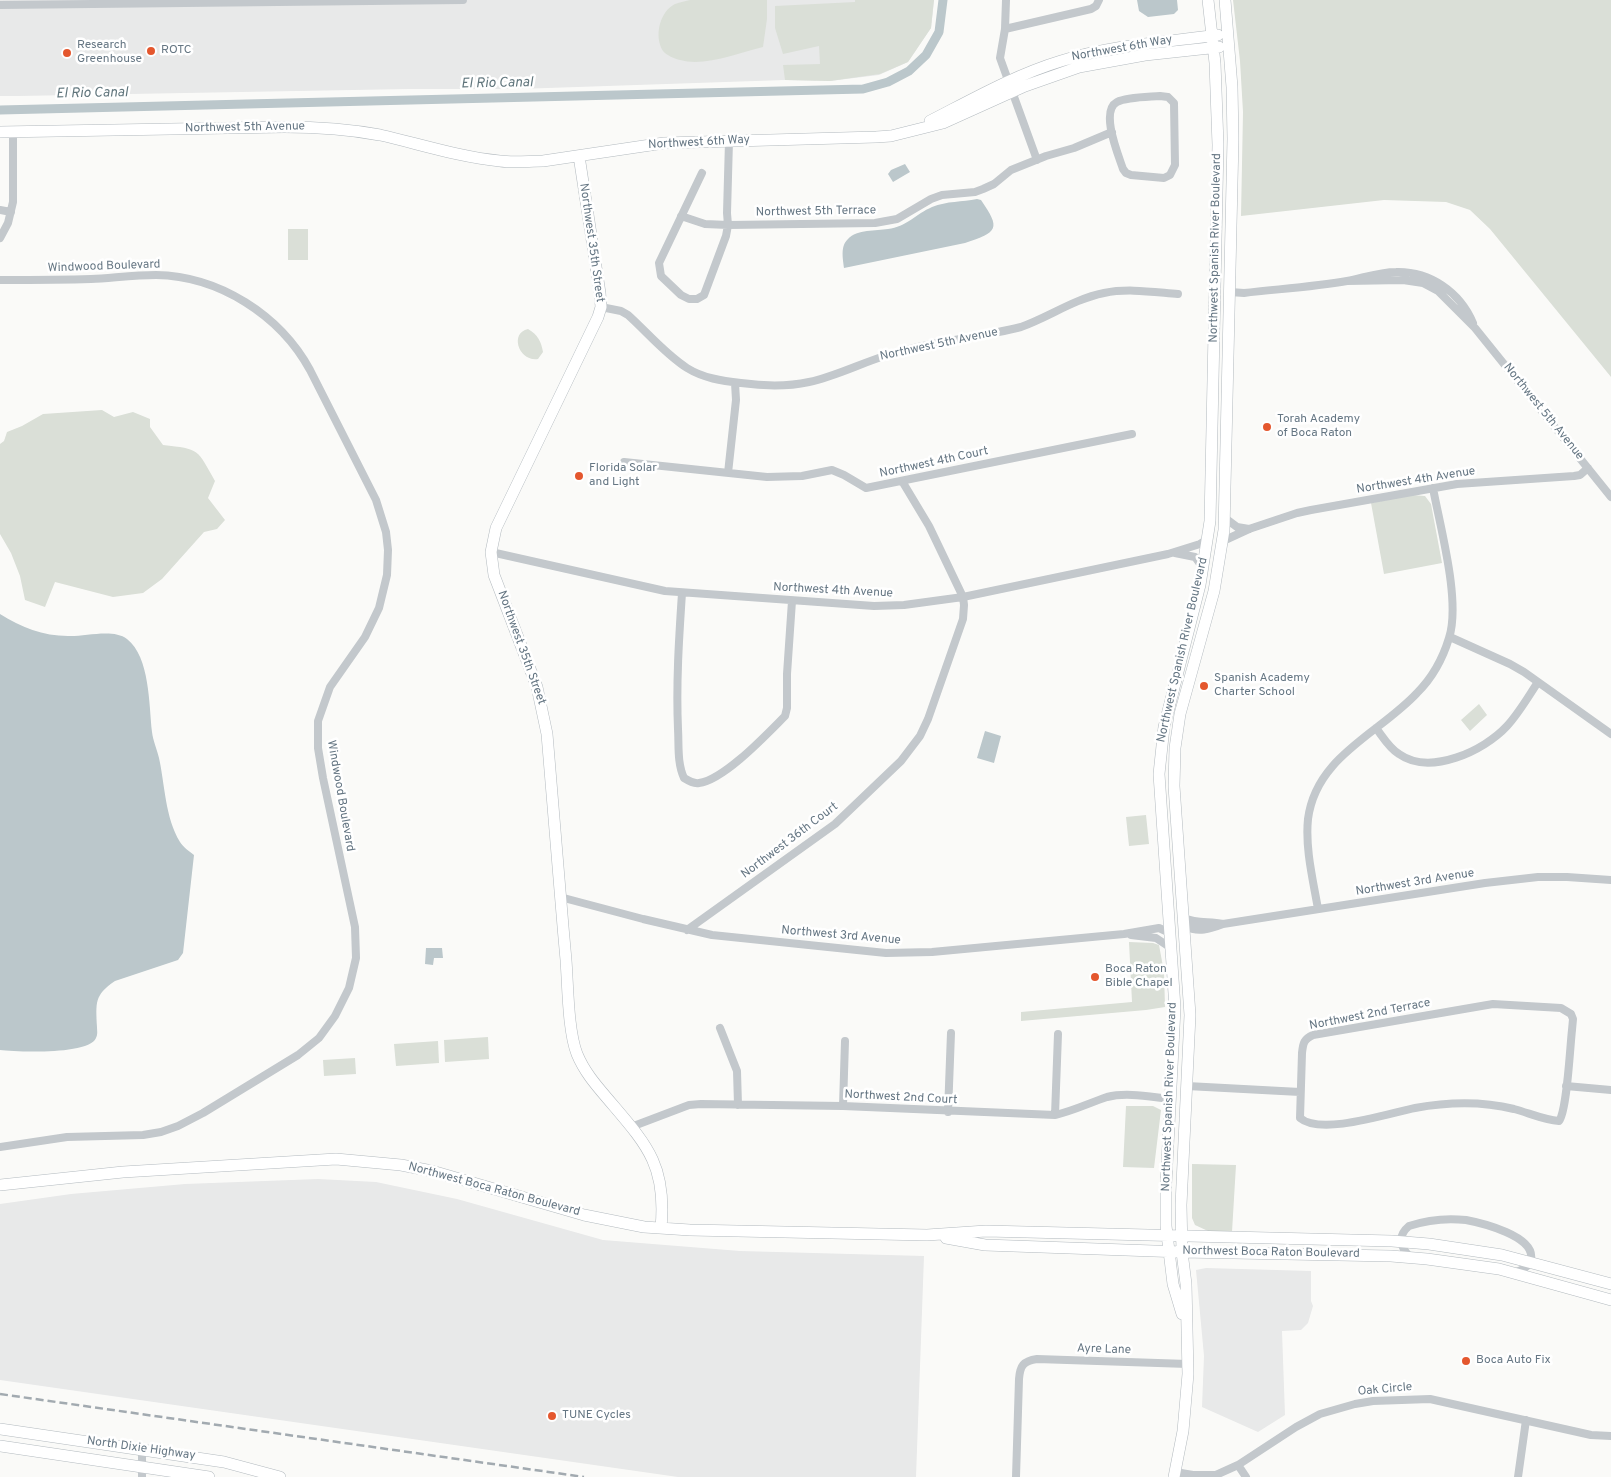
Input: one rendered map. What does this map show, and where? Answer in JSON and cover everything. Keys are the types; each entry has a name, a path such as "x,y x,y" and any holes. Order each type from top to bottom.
{"street":[{"path":"0,5 463,0"},
{"path":"1006,0 1005,29 1000,58 1037,160"},
{"path":"1005,29 1091,9 1100,0"},
{"name":"Northwest Spanish River Boulevard","path":"1186,1328 1173,1284 1167,1236 1166,1191 1175,1014 1159,774 1167,713 1203,568 1208,539 1217,205 1217,116 1208,0"},
{"name":"Northwest Spanish River Boulevard","path":"1174,1474 1184,1424 1188,1364 1186,1284 1182,1252 1181,1189 1190,1016 1174,774 1176,736 1182,707 1214,591 1225,518 1233,139 1225,0"},
{"name":"Northwest 6th Way","path":"486,159 522,162 579,156 664,143 876,138 943,123 1056,62 1098,51 1143,44 1228,40"},
{"path":"1160,96 1168,98 1174,103 1175,165 1173,171 1164,178 1131,176 1126,173 1123,169 1112,132 1109,120 1111,107 1116,103 1160,96"},
{"name":"Northwest 5th Avenue","path":"0,132 320,128 378,135 469,157 486,159"},
{"path":"0,238 12,212 14,193 13,132"},
{"name":"Northwest 5th Terrace","path":"681,216 705,224 728,225 875,223 888,221 905,215 931,199 942,195 975,192 983,189 994,184 1011,170 1069,150 1112,132"},
{"path":"702,173 659,264 661,276 681,295 689,299 697,299 704,295 726,236 728,225 729,141"},
{"name":"Northwest 35th Street","path":"579,156 601,306 591,335 496,528 491,552 494,575 532,672 543,710 547,734 560,897 575,1046 589,1076 647,1148 660,1176 662,1195 661,1228"},
{"path":"1217,205 1223,242 1223,281 1230,292"},
{"path":"0,210 12,212"},
{"name":"Windwood Boulevard","path":"0,280 89,279 155,275 174,277 210,285 259,311 280,329 298,350 320,388 376,500 386,532 388,559 384,592 373,623 330,688 318,722 318,748 323,778 353,914 357,943 355,966 349,988 335,1016 319,1038 298,1055 204,1113 169,1129 143,1135 67,1137 0,1147"},
{"name":"Northwest 5th Avenue","path":"1230,292 1244,293 1347,281 1403,280 1423,283 1438,291 1475,328 1611,497"},
{"name":"Northwest 5th Avenue","path":"601,306 621,311 628,315 674,358 688,368 711,378 735,383 781,386 826,377 893,353 1021,327 1039,321 1076,302 1105,292 1134,291 1178,294"},
{"path":"728,473 736,400 735,383"},
{"name":"Northwest 4th Court","path":"624,462 767,477 785,477 832,470 866,488 1132,434"},
{"name":"Northwest 4th Avenue","path":"1223,541 1249,529 1297,513 1457,484 1574,476 1580,475 1588,468"},
{"path":"902,481 929,526 963,597"},
{"path":"1318,909 1309,846 1308,819 1321,782 1343,754 1407,704 1418,692 1436,667 1450,637 1452,597 1433,488"},
{"path":"1225,518 1237,527 1249,529"},
{"name":"Northwest 4th Avenue","path":"491,552 649,588 792,601 874,606 963,597 1173,553 1200,544 1208,539"},
{"name":"Northwest 4th Avenue","path":"1173,553 1195,557 1203,568"},
{"path":"682,592 676,689 681,770 684,778 690,782 698,783 709,780 744,756 785,716 787,708 787,674 792,601"},
{"name":"Northwest 36th Court","path":"687,930 835,824 901,761 920,736 928,719 963,619 963,597"},
{"path":"1450,637 1463,641 1510,664 1611,734"},
{"path":"1376,728 1396,753 1411,760 1429,762 1462,755 1488,743 1502,732 1514,719 1538,682"},
{"path":"1160,756 1168,782 1178,832"},
{"path":"1163,844 1171,866 1176,914 1184,922"},
{"name":"Northwest 3rd Avenue","path":"1184,922 1197,930 1318,909 1514,880 1567,877 1611,880"},
{"name":"Northwest 3rd Avenue","path":"560,897 687,930 858,951 932,952 1124,934 1159,928 1170,932"},
{"path":"1170,932 1178,944 1183,992 1190,1016"},
{"name":"Northwest 3rd Avenue","path":"1124,934 1156,938 1171,948"},
{"name":"Northwest 2nd Terrace","path":"1493,1004 1561,1008 1571,1014 1573,1020 1566,1086 1559,1121 1492,1105 1466,1103 1428,1106 1358,1121 1322,1125 1310,1124 1300,1118 1303,1042 1306,1038 1313,1035 1493,1004"},
{"path":"720,1028 737,1071 738,1105"},
{"path":"948,1112 951,1034"},
{"path":"1055,1115 1058,1034"},
{"path":"843,1106 845,1041"},
{"path":"1187,1086 1300,1092"},
{"path":"1566,1086 1611,1090"},
{"name":"Northwest 2nd Court","path":"631,1126 689,1106 701,1104 843,1106 948,1112 1055,1115 1071,1112 1109,1097 1128,1095 1171,1099"},
{"name":"Northwest Boca Raton Boulevard","path":"0,1185 132,1171 336,1159 401,1165 432,1171 584,1215 614,1222 661,1228 928,1236 986,1231 1401,1242 1465,1249 1530,1262 1611,1284"},
{"path":"1410,1257 1405,1252 1401,1242 1403,1233 1409,1226 1445,1219 1465,1220 1501,1230 1523,1241 1531,1253 1530,1262 1527,1266 1514,1273"},
{"name":"Northwest Boca Raton Boulevard","path":"928,1236 985,1245 1410,1257 1468,1264 1514,1273 1611,1300"},
{"name":"Ayre Lane","path":"1016,1477 1019,1380 1021,1366 1025,1362 1037,1360 1188,1364"},
{"name":"Oak Circle","path":"1174,1474 1211,1476 1238,1465 1304,1422 1337,1408 1362,1402 1430,1399 1591,1435 1611,1436"},
{"path":"1518,1477 1526,1420"},
{"name":"North Dixie Highway","path":"0,1429 224,1462 280,1477"},
{"name":"North Dixie Highway","path":"0,1446 142,1472 209,1477"},
{"path":"142,1449 142,1472"},
{"path":"1238,1465 1246,1477"}],"shaded area":[{"path":"0,0 934,0 931,28 908,62 879,75 830,81 785,80 518,89 0,96"},
{"path":"690,0 767,0 767,19 763,47 700,62 680,60 666,54 660,45 659,39 662,19 665,13 675,4"},
{"path":"855,0 934,0 931,28 908,62 880,74 830,81 785,80 783,65 820,64 819,46 783,54 775,28 775,6 855,2"},
{"path":"1137,0 1177,0 1178,10 1174,14 1148,17 1139,11"},
{"path":"1233,0 1611,0 1611,377 1490,229 1470,210 1446,202 1384,200 1241,216 1243,112 1240,61"},
{"path":"905,164 910,172 893,182 888,174 891,170"},
{"path":"981,200 992,217 993,228 984,236 965,243 844,268 844,245 852,236 861,232 900,226 938,205"},
{"path":"288,229 308,229 308,260 288,260"},
{"path":"528,329 537,336 541,345 543,352 538,359 531,359 526,356 519,347 519,336"},
{"path":"102,410 114,417 133,412 150,419 150,427 163,445 196,452 215,481 208,498 225,520 217,529 204,532 162,579 143,593 113,597 55,582 45,607 25,600 20,576 11,553 0,534 0,444 4,441 7,432 43,414"},
{"path":"1412,495 1425,496 1431,504 1442,563 1384,574 1371,503"},
{"path":"0,614 24,627 41,632 59,636 114,634 127,639 135,647 147,682 153,735 171,822 181,844 194,855 183,953 178,960 115,981 108,986 98,1000 96,1038 91,1043 67,1050 36,1052 0,1050"},
{"path":"1479,704 1487,715 1470,731 1461,720"},
{"path":"985,731 1001,736 994,763 977,758"},
{"path":"1146,815 1149,844 1129,846 1126,817"},
{"path":"1129,942 1159,945 1164,972 1165,1007 1021,1021 1021,1012 1132,1002"},
{"path":"426,948 442,948 443,958 434,958 433,965 425,964"},
{"path":"488,1037 489,1059 445,1062 444,1040"},
{"path":"438,1041 439,1063 396,1066 394,1044"},
{"path":"355,1058 356,1074 324,1076 323,1060"},
{"path":"1126,1106 1153,1106 1161,1110 1154,1168 1123,1167"},
{"path":"1192,1164 1236,1165 1232,1232 1208,1231 1195,1225 1192,1218"},
{"path":"318,1179 376,1182 457,1199 603,1240 740,1251 924,1256 916,1477 678,1477 0,1380 0,1204 71,1194 185,1184"},
{"path":"1206,1268 1311,1271 1311,1301 1313,1306 1308,1323 1301,1330 1282,1331 1285,1415 1258,1432 1202,1407 1204,1356 1196,1270"}],"waterway":[{"name":"El Rio Canal","path":"0,110 863,89 888,82 909,71 926,55 939,32 943,0"}],"railway":[{"path":"0,1394 584,1477"}],"place":[{"name":"ROTC","path":"151,51"},
{"name":"Research Greenhouse","path":"67,53"},
{"name":"Torah Academy of Boca Raton","path":"1267,427"},
{"name":"Florida Solar and Light","path":"579,476"},
{"name":"Spanish Academy Charter School","path":"1204,686"},
{"name":"Boca Raton Bible Chapel","path":"1095,977"},
{"name":"Boca Auto Fix","path":"1466,1361"},
{"name":"TUNE Cycles","path":"552,1416"}]}
